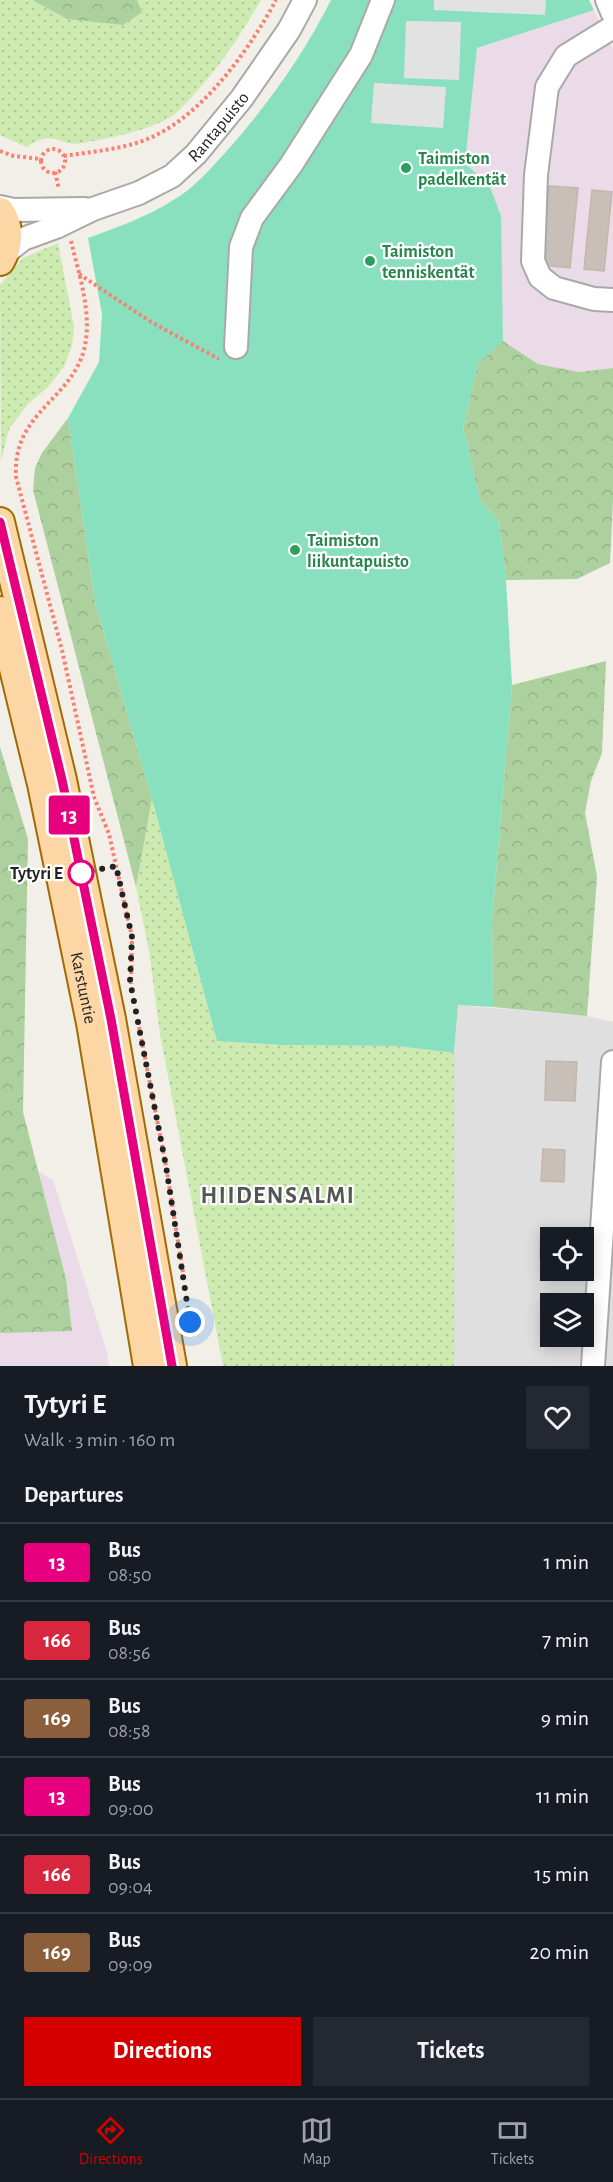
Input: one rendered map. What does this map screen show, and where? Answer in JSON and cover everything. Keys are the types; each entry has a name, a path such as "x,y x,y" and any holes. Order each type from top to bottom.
{"main road":[{"path":"0,212 7,228 8,242 2,257"},
{"name":"Karstuntie","path":"0,522 62,780 111,1019 172,1366"},
{"name":"Karstuntie","path":"0,611 42,784 92,1023 148,1366"}],"street":[{"name":"Rantapuisto","path":"2,257 23,239 93,209 139,193 172,176 196,154 242,98 289,30 305,0"},
{"path":"230,354 241,248 252,218 291,165 355,64 383,0"},
{"path":"607,0 613,14"},
{"path":"613,27 566,56 548,87 536,175 533,261 540,277 554,288 594,299 613,300"},
{"name":"Rantapuisto","path":"0,207 14,210 93,209"},
{"path":"593,1366 613,1062"}],"path":[{"path":"64,156 64,164 59,171 44,169 41,159 45,152 53,149 64,156 117,148 156,135 184,118 224,78 276,0"},
{"path":"0,151 14,156 41,159"},
{"path":"55,172 60,195"},
{"path":"69,235 87,313 84,350 71,377 32,420 15,460 62,651 94,797 109,834 132,937 130,981 132,991"},
{"path":"78,274 151,322 230,354"},
{"path":"139,1024 166,1166 184,1284"}],"shaded area":[{"path":"434,0 546,0 545,15 434,10"},
{"path":"594,10 613,49 613,368 579,372 538,364 503,341 501,288 465,163 477,48"},
{"path":"406,21 461,22 459,80 404,78"},
{"path":"374,83 446,87 443,128 371,123"},
{"path":"458,1005 587,1016 613,1022 613,1366 454,1366 454,1053"},
{"path":"0,1149 53,1180 107,1352 109,1366 0,1366"}],"green space":[{"path":"0,0 32,0 67,19 142,12 137,0 261,0 236,40 199,90 171,117 139,130 106,139 75,144 51,138 36,141 26,147 0,135"},
{"path":"32,0 137,0 142,12 123,25 67,19"},
{"name":"Taimiston liikuntapuisto","path":"331,0 589,0 594,10 477,48 465,163 490,187 501,216 503,341 478,363 463,428 480,500 499,521 506,580 512,685 492,921 493,1007 458,1005 454,1053 398,1046 281,1045 217,1041 152,799 95,601 68,418 99,362 102,314 88,238 154,211 182,195 202,178 240,136 269,99 296,61"},
{"path":"58,243 74,327 72,346 64,367 48,387 28,404 9,429 1,461 0,285 23,258"},
{"path":"503,341 538,364 579,372 613,368 613,500 610,563 577,579 506,580 499,521 480,500 463,428 478,363"},
{"path":"68,418 95,601 152,799 136,887 33,490 35,468 42,453"},
{"path":"606,661 602,753 591,781 585,813 597,876 587,1016 493,1007 492,921 512,685"},
{"path":"0,747 28,839 23,1112 66,1279 72,1331 0,1333"},
{"path":"152,799 217,1041 281,1045 398,1046 454,1053 454,1366 223,1366 160,1034 149,951 136,887"}],"building":[{"path":"549,186 578,188 570,268 542,265"},
{"path":"592,190 612,192 604,271 584,269"},
{"path":"546,1061 577,1062 575,1101 545,1100"},
{"path":"543,1149 565,1150 564,1182 541,1181"}],"bus line":[{"name":"13","path":"0,522 62,780 111,1019 172,1366"}],"place":[{"name":"Taimiston padelkentät","path":"406,168"},
{"name":"Taimiston tenniskentät","path":"370,261"},
{"name":"Taimiston liikuntapuisto","path":"295,550"},
{"name":"Tytyri E","path":"81,873"}],"district":[{"name":"HIIDENSALMI","path":"278,1195"}],"route":[{"path":"81,873 116,866 132,937 130,981 166,1166 190,1322"}]}
